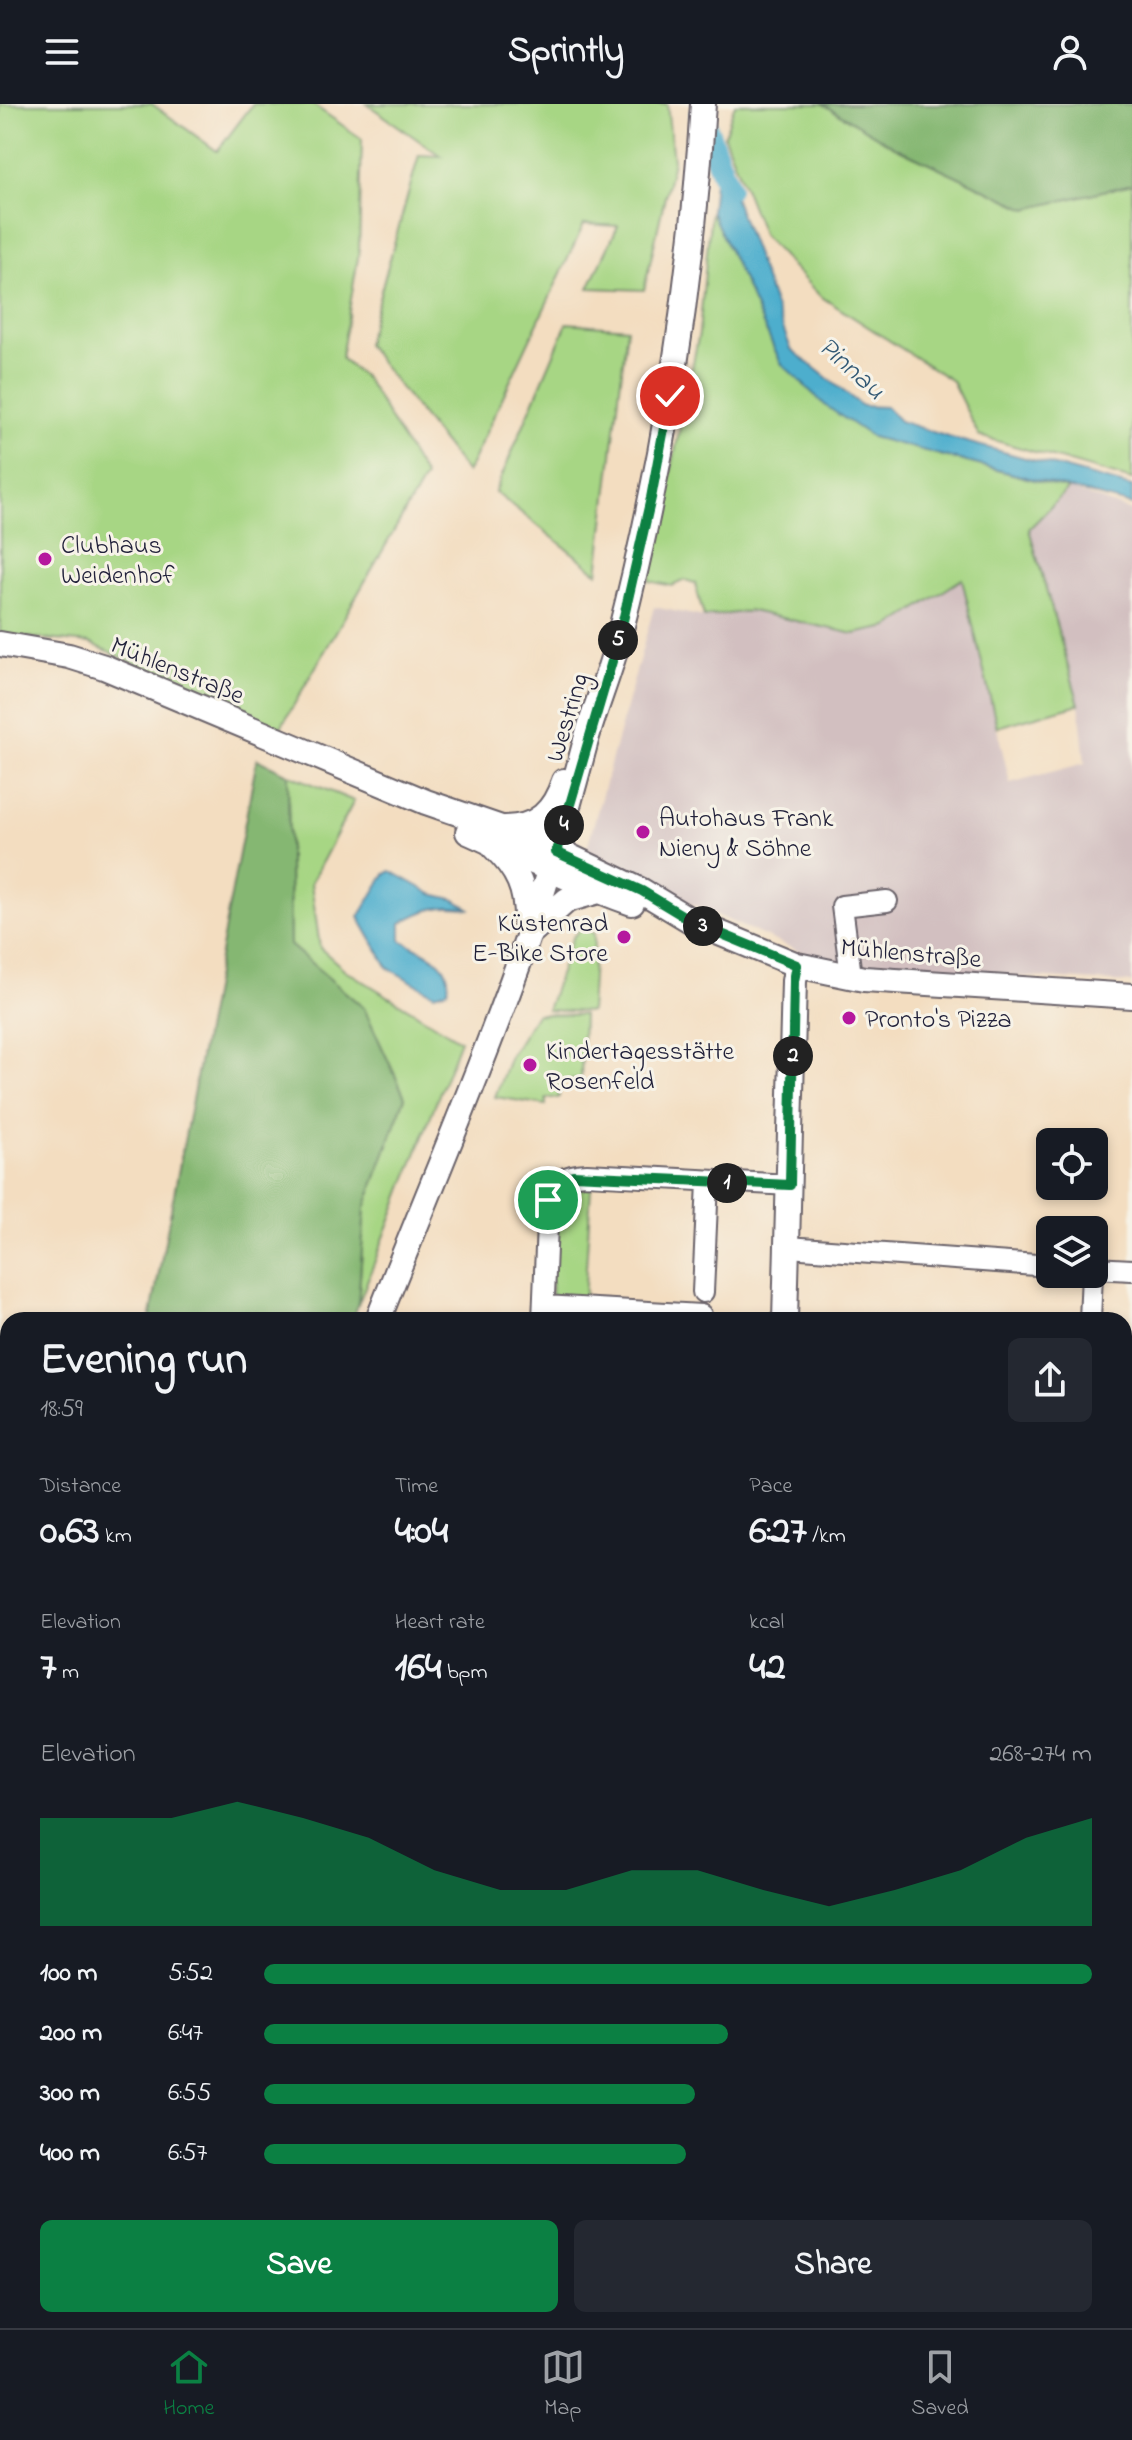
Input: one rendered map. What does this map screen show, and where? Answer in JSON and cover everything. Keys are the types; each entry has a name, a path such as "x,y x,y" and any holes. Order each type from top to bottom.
{"main road":[{"name":"Westring","path":"381,1312 519,964 553,860 587,736 608,679 651,498 683,307 703,104"},
{"name":"Mühlenstraße","path":"0,644 69,656 104,667 553,860 642,891 695,923"},
{"path":"526,936 522,882 494,834 523,828 539,820 553,807 572,754 587,736"},
{"name":"Mühlenstraße","path":"553,860 599,891 695,923 797,965 864,979 1132,996"},
{"path":"526,936 567,900 599,891"},
{"path":"785,1312 794,981 797,965"}],"street":[{"path":"850,968 842,906 887,901"},
{"path":"543,1312 548,1200 551,1188 561,1179 587,1174 790,1185"},
{"path":"566,1312 702,1306 708,1182"},
{"path":"788,1247 1036,1265"},
{"path":"1108,1269 1132,1270"},
{"path":"1090,1312 1091,1288"}],"shaded area":[{"path":"1068,489 1132,511 1132,983 854,967 821,961 678,898 587,848 654,607 704,617 751,611 855,634 889,627 962,579 1010,783 1085,763 1079,704 1028,529"}],"green space":[{"path":"0,104 152,104 217,151 253,104 312,104 362,139 359,252 341,358 366,379 425,477 280,729 90,643 0,635"},
{"path":"367,104 667,104 673,161 644,290 589,288 618,226 584,224 467,473 366,344 419,155 441,156"},
{"path":"735,104 823,104 895,147 1027,209 1132,184 1132,480 979,436 952,381 820,296 763,236 724,136"},
{"path":"823,104 1132,104 1132,184 1027,209 895,147"},
{"path":"711,211 781,363 872,437 1068,489 1029,529 1079,704 997,727 962,579 889,627 854,634 751,611 704,617 695,583 685,580 672,586 649,581 699,333"},
{"path":"567,323 627,328 598,573 495,492"},
{"path":"257,759 288,774 290,945 364,1008 405,1097 365,1208 355,1312 152,1312"},
{"path":"288,774 354,801 311,883 320,948 345,970 460,1040 358,1305 365,1208 405,1097 364,1008 290,946"},
{"path":"586,928 594,934 590,1012 547,1010 572,938 579,930"},
{"path":"536,1014 583,1015 581,1080 559,1080 559,1098 546,1098 546,1105 495,1097 510,1056"},
{"path":"591,1187 584,1301 551,1299 552,1249 558,1214 565,1201 576,1191"}],"water":[{"path":"717,152 791,349 862,406 886,407 899,421 948,437 1132,487 1132,505 872,437 826,406 781,363 711,211"},
{"path":"391,871 432,894 453,899 471,909 435,908 401,923 401,940 441,964 446,971 448,990 434,994 388,968 359,917 385,874"}],"waterway":[{"name":"Pinnau","path":"701,114 728,188"}],"place":[{"name":"Clubhaus Weidenhof","path":"45,559"},
{"name":"Autohaus Frank Nieny & Söhne","path":"643,832"},
{"name":"Küstenrad E-Bike Store","path":"624,937"},
{"name":"Pronto's Pizza","path":"849,1018"},
{"name":"Kindertagesstätte Rosenfeld","path":"530,1065"}],"route":[{"path":"548,1200 551,1188 561,1179 587,1174 790,1185 794,981 797,965 695,923 642,891 556,852 587,736 608,679 620,634 670,396"}]}
